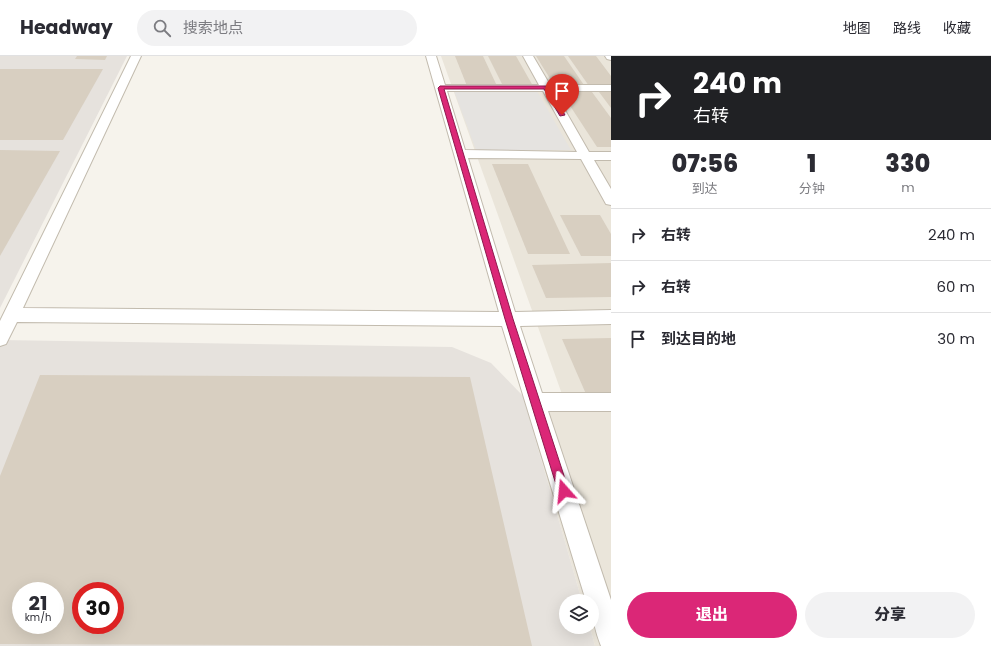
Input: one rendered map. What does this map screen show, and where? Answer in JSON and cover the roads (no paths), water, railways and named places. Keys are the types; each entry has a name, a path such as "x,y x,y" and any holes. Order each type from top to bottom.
{"street":[{"path":"0,339 136,56"},
{"path":"431,56 509,319 611,639"},
{"path":"528,56 611,201"},
{"path":"440,88 611,88"},
{"path":"460,154 611,156"},
{"path":"12,315 509,319 611,317"},
{"path":"536,402 611,402"}]}
